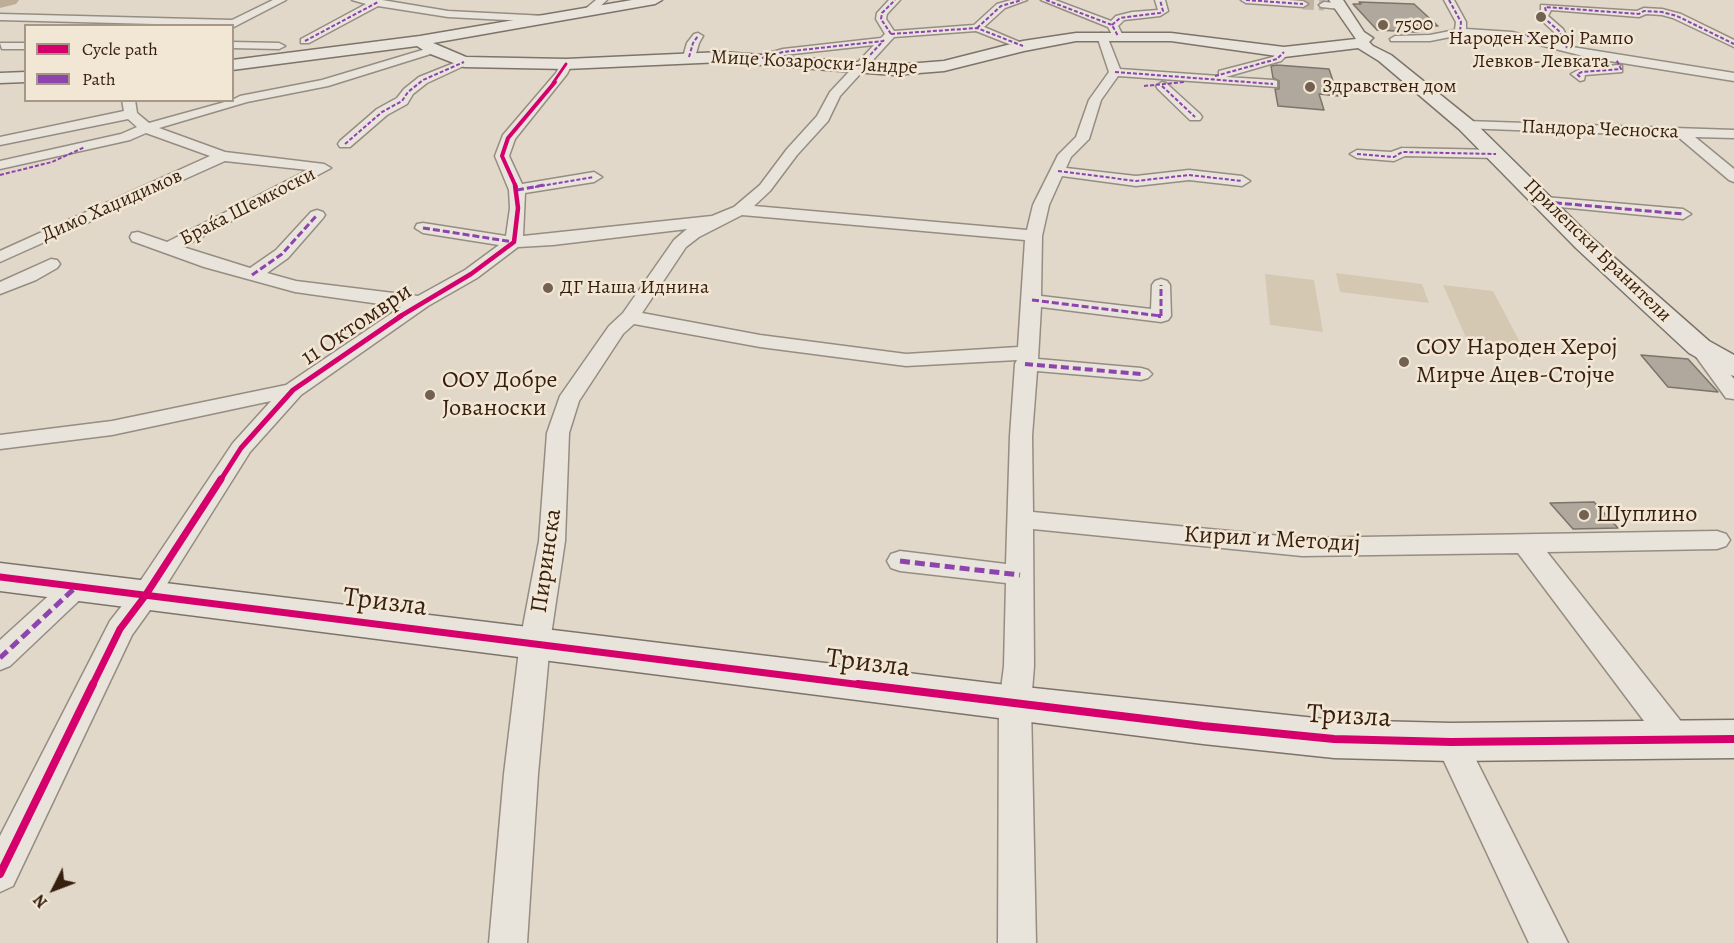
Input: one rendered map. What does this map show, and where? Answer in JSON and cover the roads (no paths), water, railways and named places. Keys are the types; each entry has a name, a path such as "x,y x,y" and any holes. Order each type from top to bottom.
{"street":[{"path":"0,17 231,24 281,0"},
{"path":"357,0 448,14 546,19"},
{"path":"588,12 602,0"},
{"path":"234,65 427,40 655,0"},
{"path":"887,38 881,19 882,13 895,0"},
{"path":"977,28 1001,6 1022,0"},
{"path":"1046,0 1111,32"},
{"path":"1017,943 1015,704 1019,666 1020,519 1034,236 1041,205 1065,155 1082,139 1095,100 1115,72 1111,32 1120,18 1160,13 1163,11 1160,0"},
{"path":"1246,0 1303,4"},
{"path":"1449,0 1461,22 1460,32"},
{"path":"306,41 378,2"},
{"name":"Прилепски Бранители","path":"1333,4 1353,24 1359,35 1381,43 1401,73"},
{"path":"1565,43 1559,31 1542,16 1546,12 1545,7 1639,14 1644,11 1662,12 1677,16 1734,44"},
{"path":"0,165 125,138 146,129 245,99 346,76 427,40 438,20 448,14"},
{"path":"762,58 783,52 977,28 1023,46"},
{"name":"Мице Козароски-Јандре","path":"345,144 382,112 402,101 408,92 423,80 464,62 566,64 689,57 762,58 894,70 935,68 1052,39 1111,32 1190,39 1284,52 1430,38 1460,32 1521,36 1565,43 1616,59 1734,77"},
{"name":"Мице Козароски-Јандре","path":"689,57 693,43 698,36"},
{"path":"658,229 670,232 680,244 693,233 740,210 765,188 792,152 823,118 831,100 887,38"},
{"name":"Мице Козароски-Јандре","path":"427,40 464,62"},
{"name":"Прилепски Бранители","path":"1381,43 1385,58 1466,126 1584,243 1699,347 1734,393"},
{"path":"234,45 279,46"},
{"path":"2,46 24,46"},
{"path":"1144,86 1162,86 1206,79 1276,59 1284,52"},
{"path":"1580,77 1577,74 1582,72 1621,69 1616,59"},
{"path":"514,242 518,208 517,190 502,156 508,138 561,74 566,64"},
{"path":"1115,72 1273,84"},
{"path":"161,134 304,98 331,87 346,76"},
{"path":"0,78 24,77"},
{"path":"1162,86 1195,117"},
{"path":"0,141 129,107"},
{"name":"Браќа Шемкоски","path":"129,107 146,129 223,156 324,168 170,247"},
{"name":"Пандора Чесноска","path":"1466,126 1734,134"},
{"path":"1682,133 1734,177"},
{"path":"0,175 52,162 85,147"},
{"path":"1357,154 1395,157 1402,152 1496,154"},
{"name":"Димо Хаџидимов","path":"0,257 223,156"},
{"path":"1058,171 1136,181 1189,175 1242,181"},
{"path":"517,190 594,177"},
{"path":"1545,202 1683,214"},
{"path":"740,210 1034,236"},
{"name":"Браќа Шемкоски","path":"252,275 282,254 317,214"},
{"path":"423,228 514,242 658,229 716,221"},
{"name":"Браќа Шемкоски","path":"138,237 210,263 252,275 306,287 398,301 421,302"},
{"name":"11 Октомври","path":"0,874 120,629 145,596 241,448 293,390 421,302 471,274 514,242"},
{"name":"Пиринска","path":"508,943 521,774 535,642 552,541 558,433 568,401 616,330 630,318 680,244"},
{"path":"0,257 51,264 30,276 0,288"},
{"path":"1032,300 1161,316 1161,285"},
{"path":"630,318 760,341 906,360 1027,358 1141,374"},
{"path":"1699,347 1734,350"},
{"name":"Прилепски Бранители","path":"1699,347 1734,367"},
{"name":"11 Октомври","path":"0,442 112,428 293,390"},
{"name":"Кирил и Методиј","path":"1020,519 1302,547 1717,540"},
{"path":"1525,543 1676,739"},
{"path":"900,561 1020,575"},
{"name":"Тризла","path":"0,577 535,642 1015,704 1334,739 1451,742 1734,739"},
{"path":"0,658 78,586"},
{"path":"1451,742 1549,943"}],"waterway":[{"path":"0,3 10,0"}],"tunnel":[{"path":"1303,4 1324,5"}],"place":[{"name":"Народен Херој Рампо Левков-Левката","path":"1541,17"},
{"name":"7500","path":"1383,25"},
{"name":"Здравствен дом","path":"1310,87"},
{"name":"ДГ Наша Иднина","path":"548,288"},
{"name":"СОУ Народен Херој Мирче Ацев-Стојче","path":"1404,362"},
{"name":"ООУ Добре Јованоски","path":"430,395"},
{"name":"Шуплино","path":"1584,515"}]}
